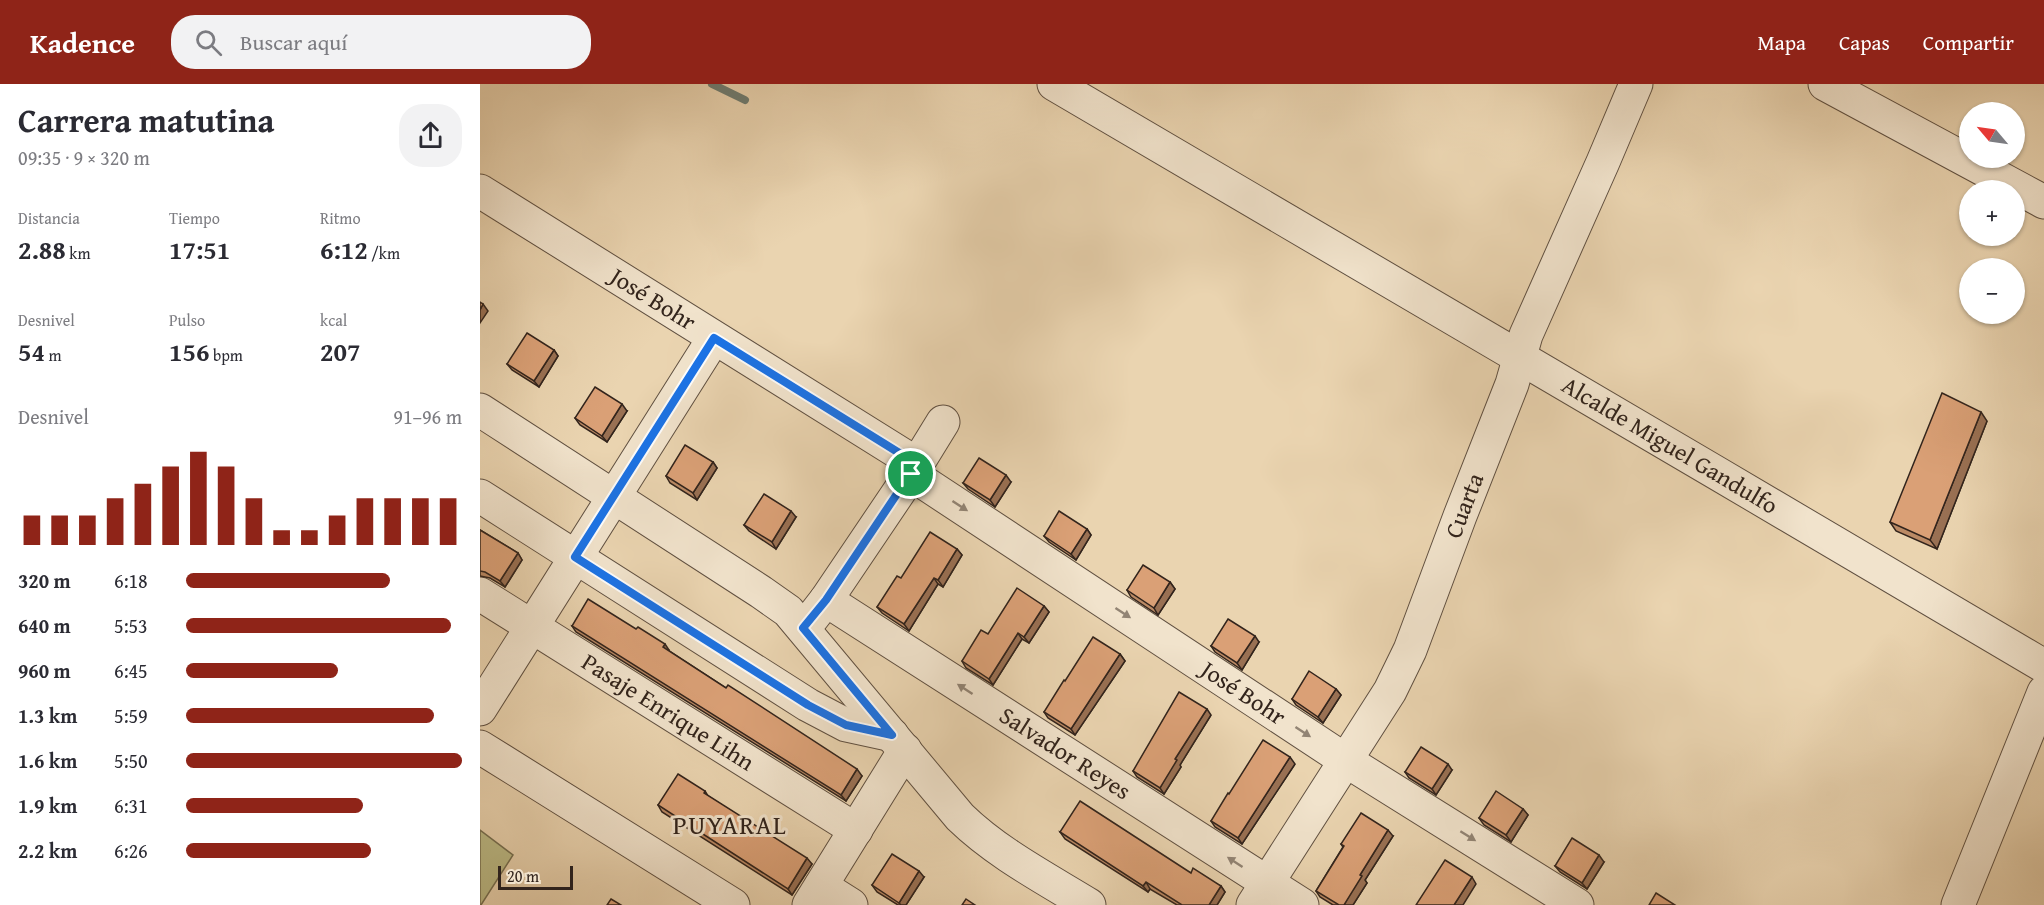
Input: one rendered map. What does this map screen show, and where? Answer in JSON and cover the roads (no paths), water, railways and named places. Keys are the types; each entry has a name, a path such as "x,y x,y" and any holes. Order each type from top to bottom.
{"street":[{"name":"Alcalde Miguel Gandulfo","path":"1054,84 1296,224 2044,666"},
{"name":"Cuarta","path":"1260,894 1390,691 1410,651 1512,384 1526,335 1636,84"},
{"path":"1826,84 2044,202"},
{"name":"José Bohr","path":"480,191 714,338 914,469 1345,760 1577,905"},
{"path":"480,709 714,338"},
{"path":"480,410 788,611 960,817 996,848 1089,905"},
{"path":"803,628 826,600 943,422"},
{"path":"480,496 808,705 846,725 899,742"},
{"name":"Pasaje Enrique Lihn","path":"480,594 856,830"},
{"name":"Salvador Reyes","path":"826,600 1260,894 1302,905"},
{"path":"1958,905 2044,692"},
{"path":"851,905 815,895 856,830 899,742"},
{"path":"480,747 733,905"}],"waterway":[{"path":"712,84 745,100"}],"district":[{"name":"PUYARAL","path":"730,825"}]}
